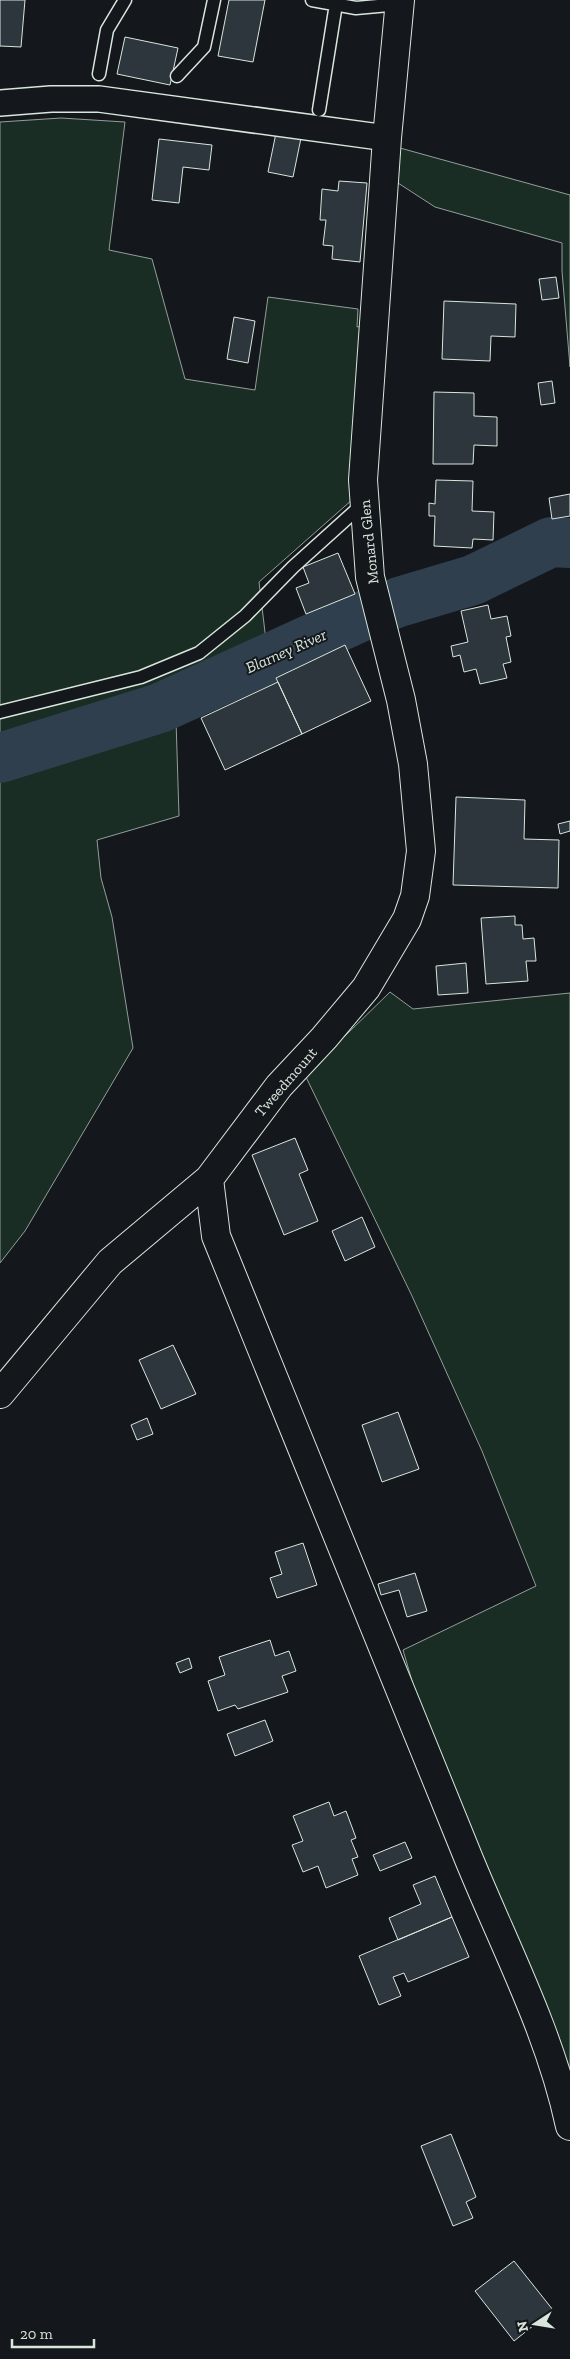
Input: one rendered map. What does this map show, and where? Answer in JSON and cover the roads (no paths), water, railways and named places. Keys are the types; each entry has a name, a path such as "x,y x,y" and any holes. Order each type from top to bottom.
{"street":[{"name":"Monard Glen","path":"366,988 407,919 415,896 422,851 413,764 385,633 370,577 362,480 387,138 400,2"},
{"path":"0,103 51,98 99,98 387,138"},
{"name":"Tweedmount","path":"0,1394 110,1262 209,1178 279,1086 324,1038 366,988"},
{"path":"209,1178 216,1236 465,1848 511,1952 553,2059 570,2126"}],"lane":[{"path":"99,74 107,30 125,0"},
{"path":"176,76 204,47 214,0"},
{"path":"312,0 356,8 400,2"},
{"path":"319,110 336,4"},
{"path":"0,712 141,677 199,653 245,616 294,566 364,503"}],"waterway":[{"name":"Blarney River","path":"0,758 160,708 360,617 399,602 473,580 551,542 570,543"}]}
